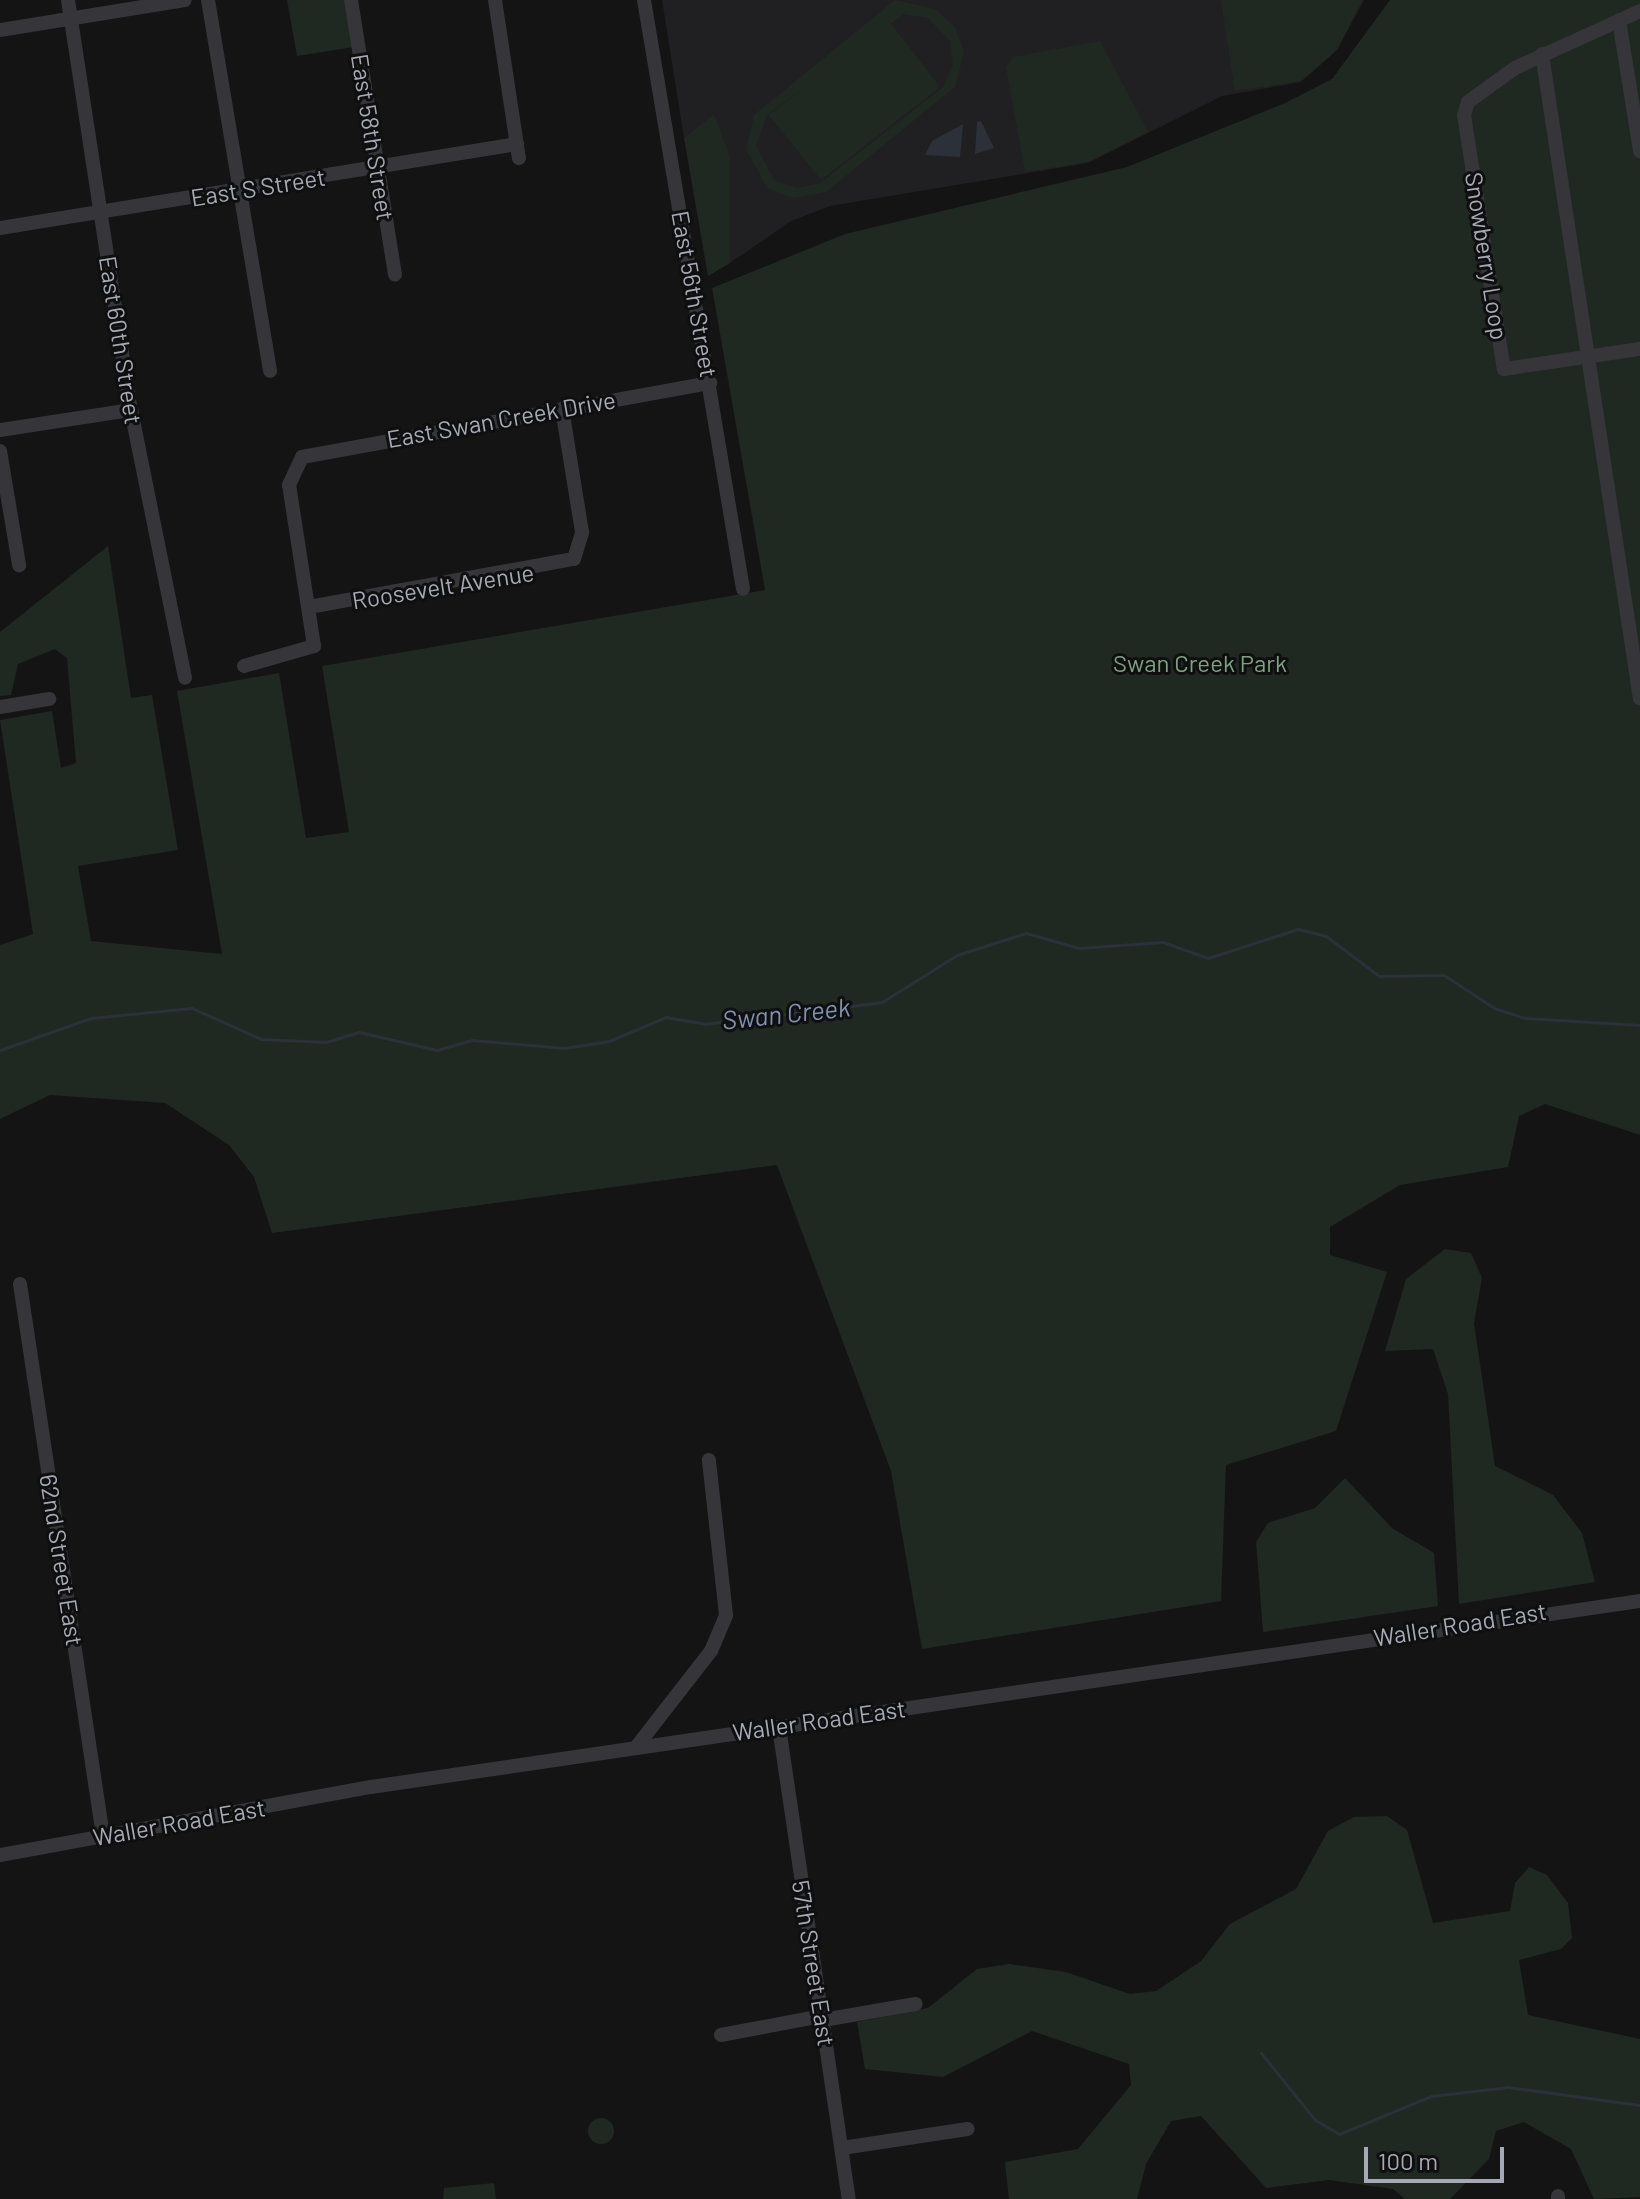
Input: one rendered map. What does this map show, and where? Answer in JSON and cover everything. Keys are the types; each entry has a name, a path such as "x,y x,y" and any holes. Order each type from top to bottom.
{"street":[{"name":"East 60th Street","path":"68,0 131,410 185,678"},
{"path":"0,30 185,0"},
{"path":"208,0 270,371"},
{"name":"East 58th Street","path":"351,0 395,274"},
{"name":"East S Street","path":"0,228 377,167 518,151 495,0"},
{"name":"East 56th Street","path":"644,0 743,589"},
{"name":"Snowberry Loop","path":"1588,357 1504,369 1465,126 1468,102 1542,54 1640,11"},
{"path":"1619,20 1640,151"},
{"path":"1542,54 1640,699"},
{"path":"1588,357 1640,349"},
{"name":"East Swan Creek Drive","path":"309,607 289,485 295,462 313,452 710,383"},
{"name":"Roosevelt Avenue","path":"309,607 574,559 582,532 562,409"},
{"path":"0,430 131,410"},
{"path":"0,451 19,565"},
{"path":"244,666 309,652 315,644 309,607"},
{"path":"0,707 49,699"},
{"name":"62nd Street East","path":"20,1284 103,1836"},
{"path":"637,1746 711,1651 726,1615 709,1460"},
{"name":"Waller Road East","path":"0,1855 637,1746 1640,1601"},
{"name":"57th Street East","path":"779,1727 849,2199"},
{"path":"721,2035 916,2004"},
{"path":"842,2148 968,2129"}],"shaded area":[{"path":"662,0 1364,0 1337,50 1301,82 1222,96 1088,163 830,206 791,221 730,263 730,156 714,115 684,138"},
{"path":"981,121 994,148 975,154 977,122"},
{"path":"963,124 960,157 925,155 932,141"}],"green space":[{"path":"287,0 346,0 354,47 297,56"},
{"path":"895,0 935,9 955,27 964,53 955,87 826,192 792,198 767,188 746,149 754,115","holes":["904,14 928,18 950,41 953,65 943,87 820,183 797,188 774,180 756,145 767,115"]},
{"path":"1221,0 1362,0 1337,50 1301,81 1235,91"},
{"name":"Swan Creek Park","path":"1390,0 1640,0 1640,1135 1545,1104 1519,1116 1508,1167 1400,1185 1330,1227 1330,1255 1387,1272 1336,1431 1226,1465 1221,1601 922,1649 891,1471 777,1165 272,1233 254,1177 229,1145 165,1103 50,1095 0,1119 0,945 33,934 0,720 52,711 61,768 76,763 67,658 55,649 18,664 11,695 0,696 0,632 108,546 131,698 152,695 178,850 78,866 91,941 222,954 177,691 279,673 306,838 349,832 322,666 765,590 712,288 845,234 1127,167 1285,103 1332,79"},
{"path":"889,21 940,87 821,180 769,115"},
{"path":"1100,41 1148,132 1088,162 1025,172 1006,67 1013,57"},
{"path":"714,114 730,156 730,263 708,276 684,138"},
{"path":"1445,1249 1471,1253 1482,1278 1474,1323 1495,1466 1553,1495 1582,1533 1595,1582 1459,1604 1448,1394 1433,1349 1385,1351 1406,1279"},
{"path":"1345,1478 1392,1528 1434,1553 1438,1606 1263,1632 1256,1542 1268,1523 1315,1508"},
{"path":"1387,1816 1407,1830 1433,1923 1510,1911 1515,1883 1529,1867 1547,1875 1568,1903 1572,1938 1561,1949 1519,1960 1528,2015 1640,2039 1640,2197 1594,2199 1571,2149 1524,2122 1496,2131 1489,2159 1450,2199 1405,2199 1393,2189 1329,2180 1266,2188 1201,2116 1171,2121 1146,2164 1137,2199 1009,2199 1005,2162 1078,2149 1131,2085 1129,2064 1032,2031 943,2077 865,2069 857,2022 928,2008 977,1969 1009,1964 1066,1972 1130,1994 1156,1991 1201,1961 1230,1924 1296,1889 1328,1831 1354,1817"},
{"path":"601,2118 610,2122 614,2131 610,2140 601,2144 592,2140 588,2131 592,2122"},
{"path":"494,2183 496,2199 443,2199 444,2188"}],"waterway":[{"name":"Swan Creek","path":"0,1050 91,1018 192,1008 261,1039 326,1042 359,1032 437,1050 472,1040 565,1048 609,1041 666,1017 704,1024 882,1002 957,955 1026,933 1079,948 1163,942 1208,958 1298,929 1326,936 1379,976 1444,975 1494,1008 1525,1018 1640,1025"},
{"path":"1261,2053 1315,2120 1339,2134 1431,2096 1508,2087 1640,2105"}]}
